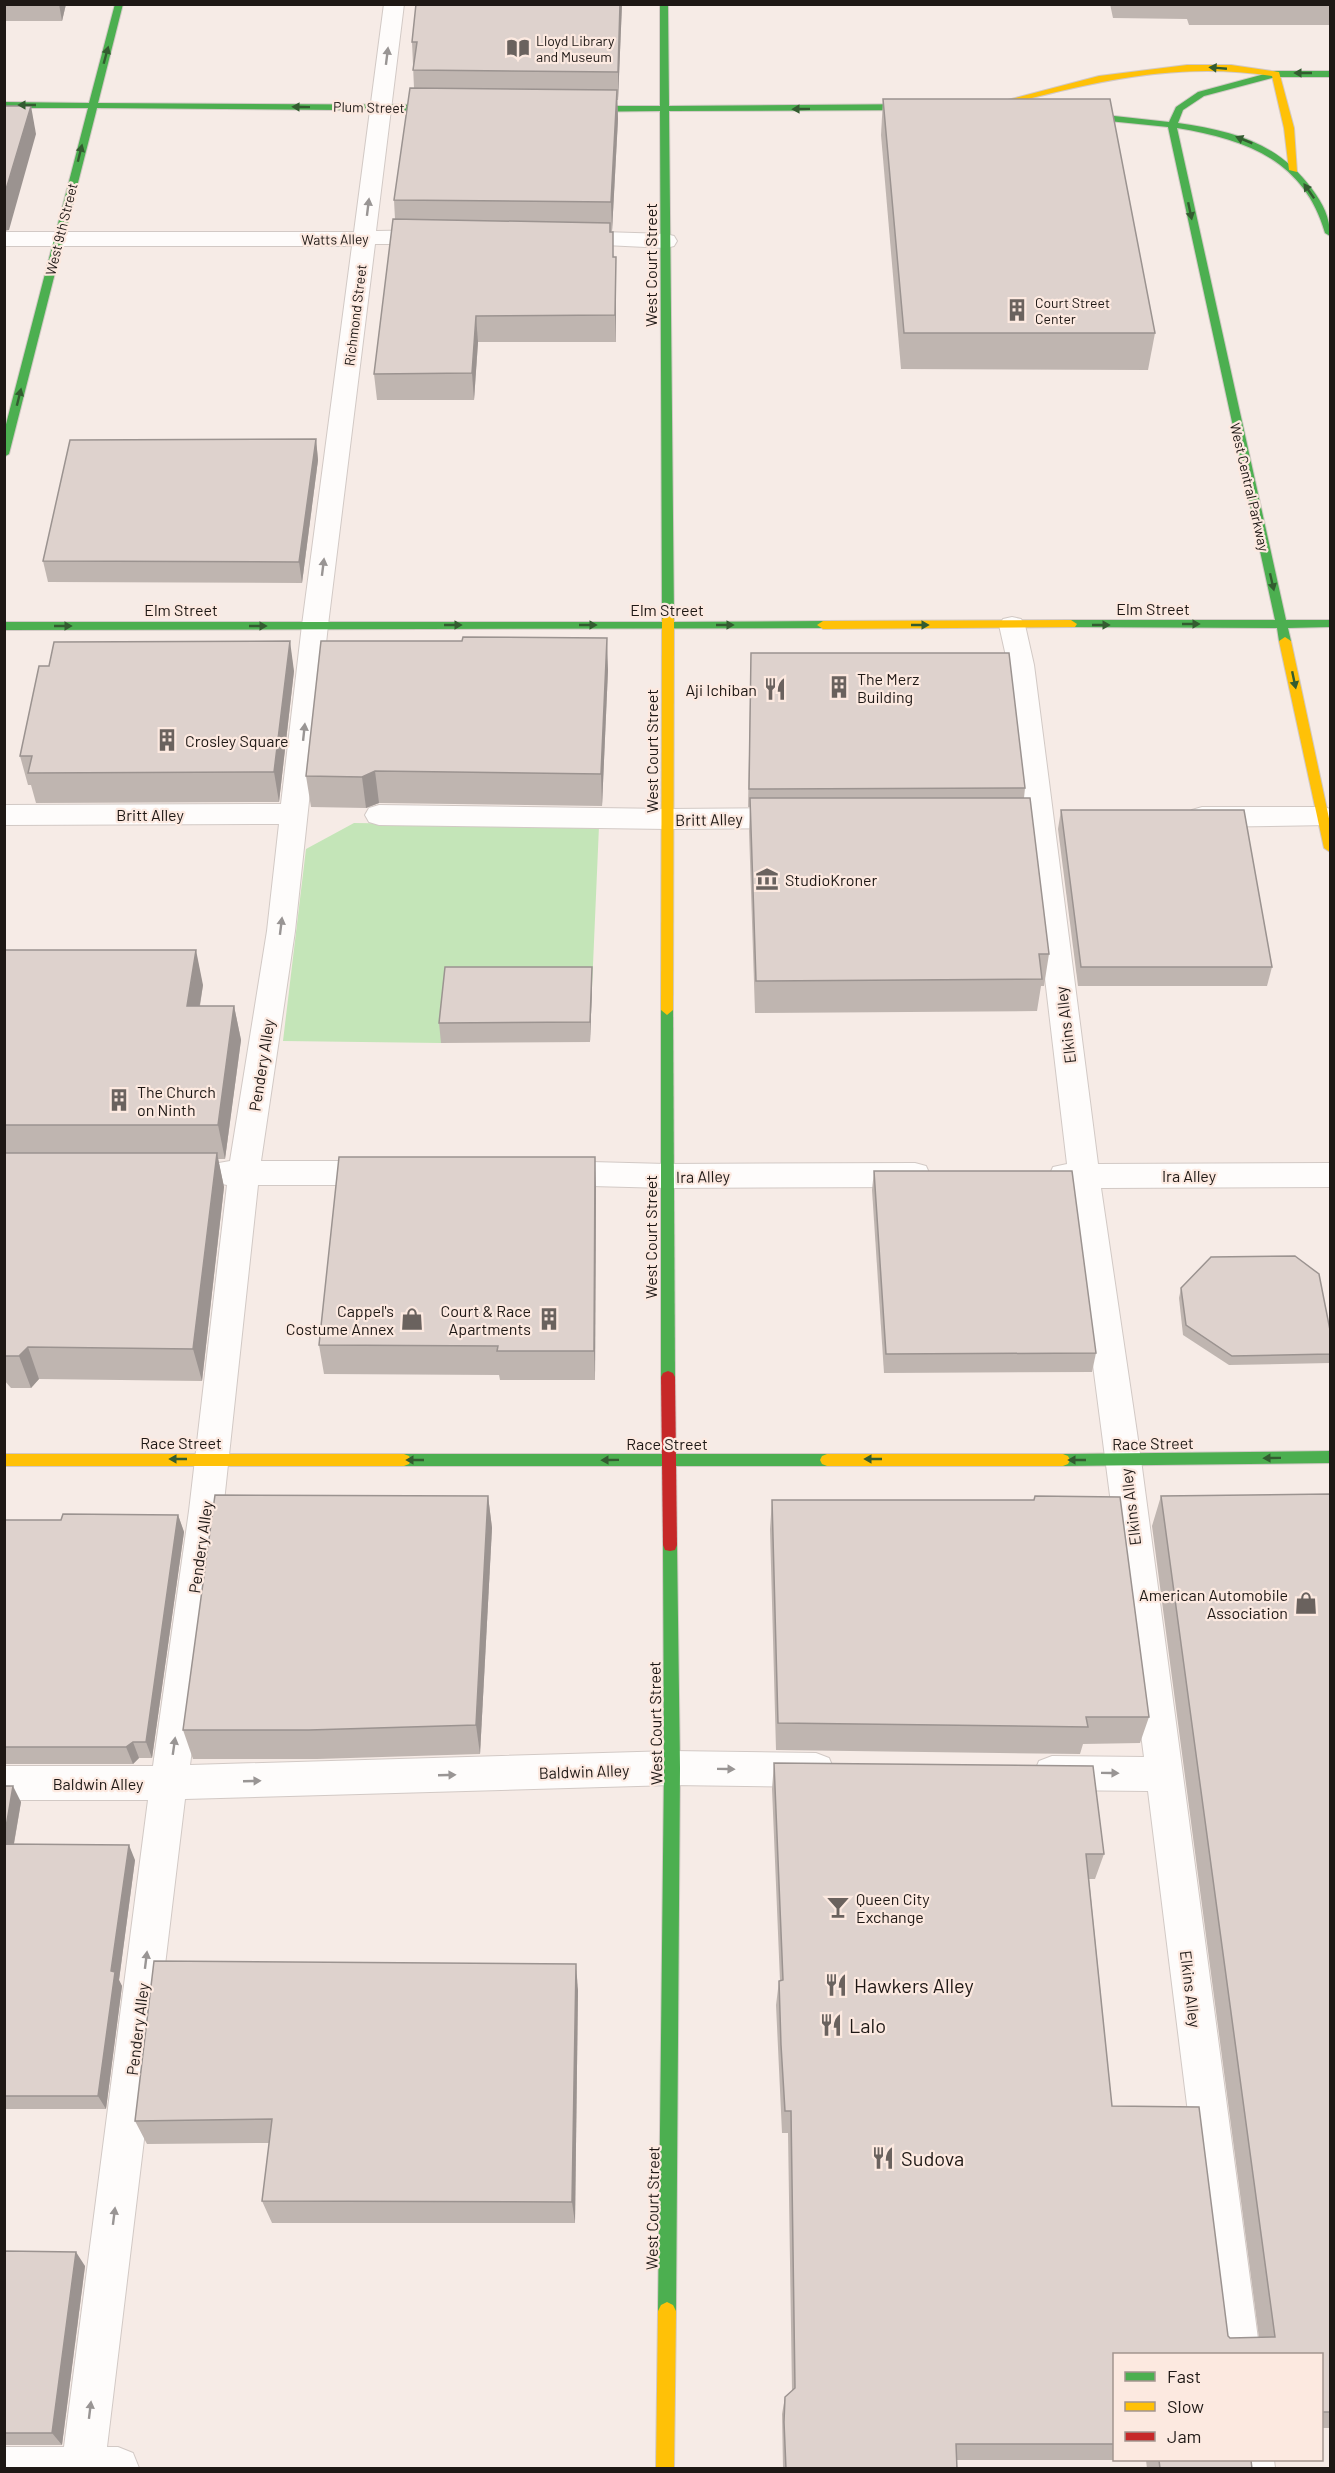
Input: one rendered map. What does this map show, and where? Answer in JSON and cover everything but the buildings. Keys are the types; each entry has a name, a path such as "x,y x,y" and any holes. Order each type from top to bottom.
{"main road":[{"name":"West 9th Street","path":"5,453 119,4"},
{"name":"West Court Street","path":"664,4 668,819 666,1176 672,1768 665,2469"},
{"path":"1031,111 979,107 1089,81 1168,68 1209,67 1276,74 1330,74"},
{"path":"1172,126 1179,109 1201,94 1276,74"},
{"path":"1276,74 1288,128 1294,170"},
{"name":"Plum Street","path":"4,105 464,108"},
{"path":"559,109 939,107"},
{"path":"1054,113 1172,126 1236,136 1266,149 1294,170 1325,213 1330,233"},
{"name":"West Central Parkway","path":"1172,126 1330,848"},
{"path":"1325,213 1329,195"},
{"name":"Elm Street","path":"4,626 1330,624"},
{"name":"Race Street","path":"4,1460 1124,1460 1330,1457"}],"lane":[{"name":"Richmond Street","path":"315,625 394,4"},
{"name":"Watts Alley","path":"4,239 364,240 389,236 448,237"},
{"path":"554,238 666,241"},
{"name":"Pendery Alley","path":"83,2468 212,1459 244,1173 276,963 295,814 315,625"},
{"name":"Elkins Alley","path":"1012,625 1021,665 1084,1176 1124,1460 1239,2353"},
{"name":"Britt Alley","path":"4,815 295,814"},
{"name":"Britt Alley","path":"379,815 668,819 814,818"},
{"path":"1171,817 1324,817"},
{"name":"Ira Alley","path":"525,1173 585,1172 666,1176 942,1176"},
{"path":"196,1173 405,1173"},
{"name":"Ira Alley","path":"1037,1176 1330,1175"},
{"name":"Baldwin Alley","path":"4,1783 169,1783 672,1768 854,1771"},
{"path":"1021,1772 1163,1774"},
{"path":"4,2468 118,2469"}],"green space":[{"path":"354,823 599,826 592,988 447,987 441,1043 283,1041 306,849"}],"traffic: fast":[{"path":"4,454 119,4"},
{"path":"664,4 668,619"},
{"path":"1172,126 1179,109 1201,94 1276,74 1330,74"},
{"path":"4,105 453,108"},
{"path":"574,109 927,107"},
{"path":"1069,114 1201,129 1251,143 1275,156 1301,181 1319,206 1330,233"},
{"path":"1172,126 1285,641"},
{"path":"1071,624 1330,624"},
{"path":"4,626 823,625"},
{"path":"667,1010 668,1377"},
{"path":"1063,1460 1330,1457"},
{"path":"404,1460 827,1460"},
{"path":"667,2311 672,1768 670,1545"}],"traffic: slow":[{"path":"985,107 1099,79 1158,70 1224,67 1276,74"},
{"path":"1276,74 1289,128 1294,170"},
{"path":"667,1010 668,619"},
{"path":"823,625 1071,624"},
{"path":"1285,641 1330,848"},
{"path":"4,1460 404,1460"},
{"path":"827,1460 1063,1460"},
{"path":"665,2468 667,2311"}],"traffic: jam":[{"path":"668,1377 670,1545"}],"place":[{"name":"Lloyd Library and Museum","path":"518,48"},
{"name":"Court Street Center","path":"1017,310"},
{"name":"The Merz Building","path":"839,687"},
{"name":"Aji Ichiban","path":"775,689"},
{"name":"Crosley Square","path":"167,740"},
{"name":"StudioKroner","path":"767,879"},
{"name":"The Church on Ninth","path":"119,1100"},
{"name":"Cappel's Costume Annex","path":"412,1319"},
{"name":"Court & Race Apartments","path":"549,1319"},
{"name":"American Automobile Association","path":"1306,1603"},
{"name":"Queen City Exchange","path":"838,1907"},
{"name":"Hawkers Alley","path":"836,1985"},
{"name":"Lalo","path":"831,2025"},
{"name":"Sudova","path":"883,2158"}]}
